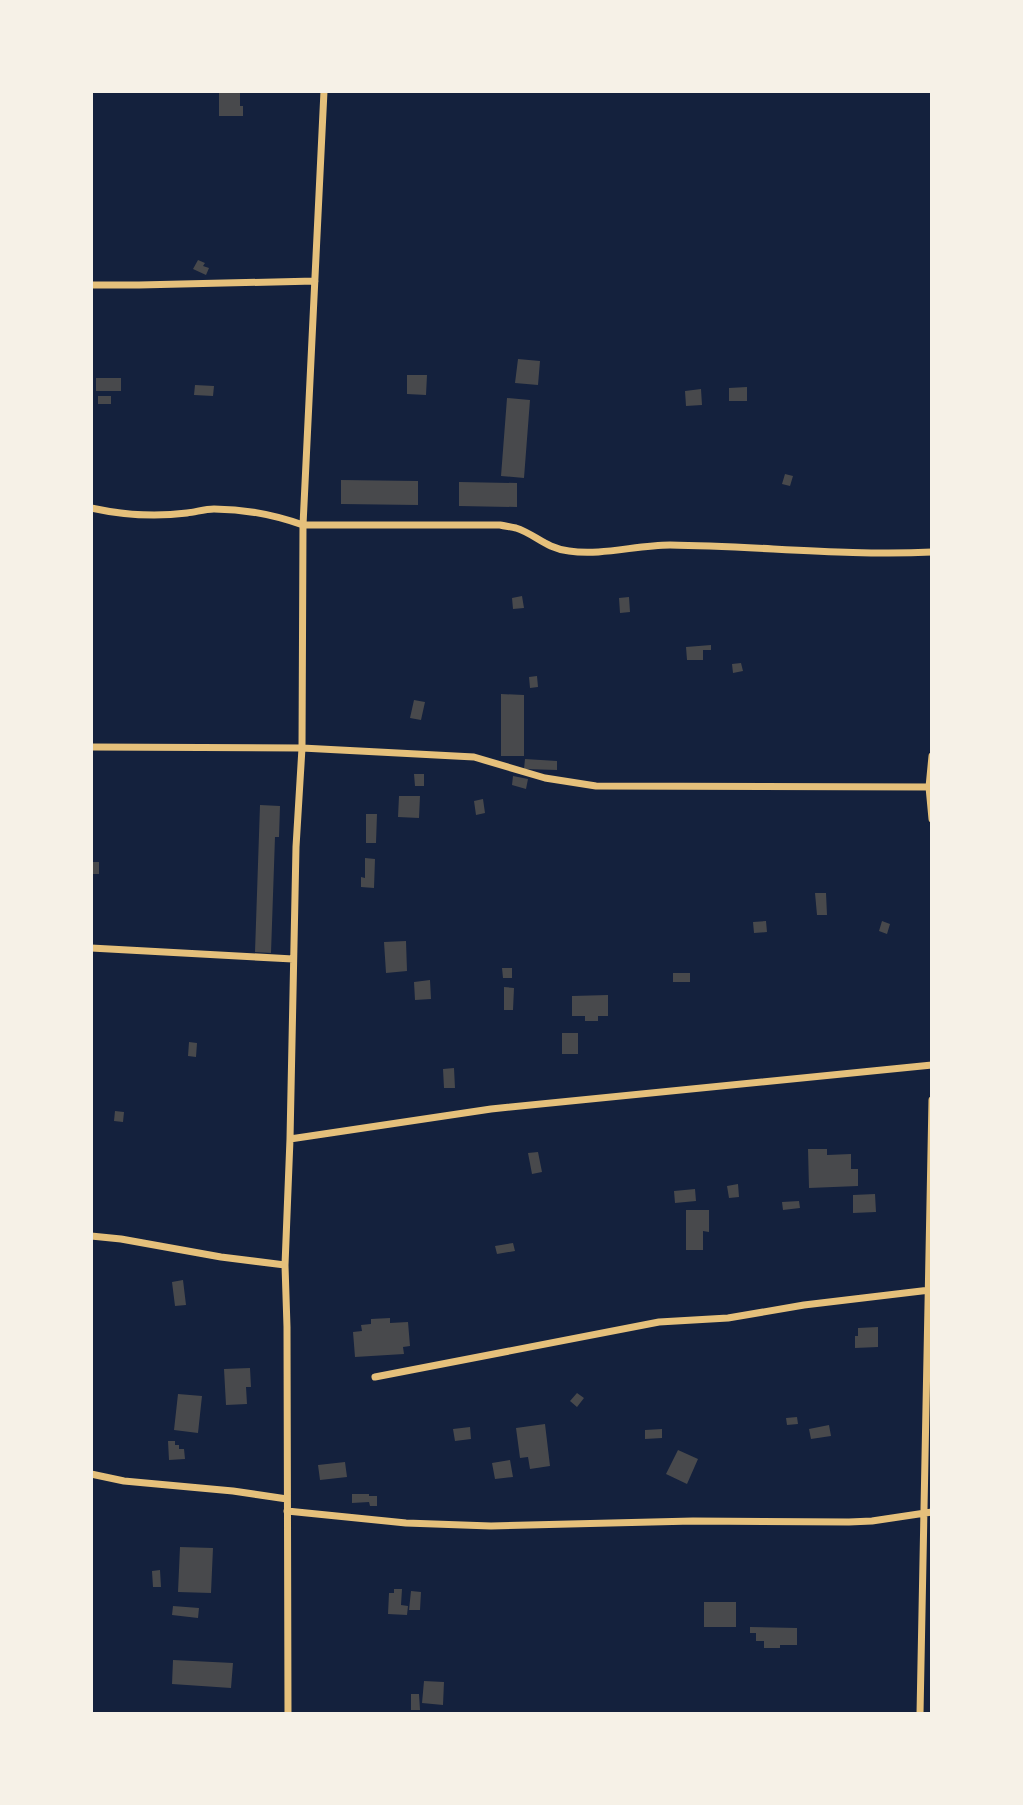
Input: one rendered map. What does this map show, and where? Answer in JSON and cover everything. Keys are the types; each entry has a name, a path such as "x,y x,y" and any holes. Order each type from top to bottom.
{"street":[{"path":"288,1714 285,1265 296,847 302,748 303,525 324,91"},
{"path":"91,285 315,281"},
{"path":"91,508 131,515 187,513 212,509 236,510 276,515 303,525 500,525 517,528 549,546 570,551 653,545 841,553 932,552"},
{"path":"91,747 302,748 474,757 545,778 596,786 930,787"},
{"path":"932,756 932,819"},
{"path":"91,948 293,959"},
{"path":"290,1139 491,1109 932,1065"},
{"path":"919,1714 932,1100"},
{"path":"91,1236 285,1265"},
{"path":"375,1377 659,1322 728,1318 804,1305 930,1290"},
{"path":"91,1474 124,1481 233,1490 287,1499"},
{"path":"287,1511 406,1523 491,1526 693,1521 849,1522 932,1512"}],"building":[{"path":"219,92 240,92 243,116 219,116"},
{"path":"198,260 209,268 206,275 193,269"},
{"path":"518,359 540,361 538,385 515,383"},
{"path":"407,375 427,375 426,395 407,394"},
{"path":"96,378 121,378 121,391 96,391"},
{"path":"195,385 214,386 213,396 194,395"},
{"path":"747,387 747,401 729,401 729,388"},
{"path":"701,389 702,405 686,406 685,391"},
{"path":"98,396 111,396 111,404 98,404"},
{"path":"507,398 530,400 524,478 501,476"},
{"path":"785,474 793,476 790,486 782,484"},
{"path":"341,480 418,481 418,505 341,504"},
{"path":"459,482 517,483 517,507 459,506"},
{"path":"522,596 524,608 513,609 512,598"},
{"path":"629,597 630,612 620,613 619,598"},
{"path":"711,645 711,650 703,650 703,660 687,660 686,647"},
{"path":"741,663 743,671 733,673 732,664"},
{"path":"537,676 538,687 530,688 529,677"},
{"path":"501,694 524,695 524,756 501,756"},
{"path":"414,700 425,702 421,720 410,718"},
{"path":"525,759 557,761 557,770 524,769"},
{"path":"414,774 424,774 424,786 415,786"},
{"path":"513,776 528,779 526,789 512,785"},
{"path":"399,796 420,796 419,818 398,817"},
{"path":"483,799 485,813 476,815 474,801"},
{"path":"260,805 280,806 279,837 275,837 271,953 255,952"},
{"path":"366,814 377,814 376,843 366,843"},
{"path":"365,858 375,859 374,888 361,887 361,877 365,878"},
{"path":"91,862 99,862 99,874 91,874"},
{"path":"815,893 826,893 827,915 817,915"},
{"path":"766,921 767,932 754,933 753,922"},
{"path":"882,921 890,924 887,934 879,931"},
{"path":"406,941 407,971 386,973 384,942"},
{"path":"502,968 512,968 512,978 503,978"},
{"path":"673,973 690,973 690,982 673,982"},
{"path":"430,980 431,999 415,1000 414,982"},
{"path":"504,987 514,988 513,1010 504,1010"},
{"path":"608,995 608,1016 598,1016 598,1021 585,1021 585,1016 572,1016 572,996"},
{"path":"562,1033 578,1033 578,1054 562,1054"},
{"path":"189,1042 197,1043 196,1057 188,1056"},
{"path":"454,1068 455,1088 444,1088 443,1069"},
{"path":"115,1111 124,1112 123,1122 114,1121"},
{"path":"808,1149 827,1149 827,1155 851,1154 851,1169 858,1169 858,1186 809,1188"},
{"path":"538,1152 542,1172 532,1174 528,1153"},
{"path":"738,1184 739,1197 729,1198 727,1186"},
{"path":"695,1189 696,1201 675,1203 674,1191"},
{"path":"875,1194 876,1212 853,1213 853,1195"},
{"path":"799,1201 800,1208 783,1210 782,1202"},
{"path":"686,1210 709,1210 709,1232 703,1231 703,1250 686,1250"},
{"path":"513,1243 515,1251 497,1254 495,1246"},
{"path":"183,1280 186,1305 175,1306 172,1282"},
{"path":"390,1318 390,1323 408,1322 410,1346 403,1347 404,1354 355,1357 353,1332 362,1331 361,1325 371,1324 371,1319"},
{"path":"878,1327 878,1347 855,1348 858,1328"},
{"path":"250,1368 251,1387 246,1387 247,1404 226,1405 224,1369"},
{"path":"577,1393 584,1398 577,1407 570,1401"},
{"path":"178,1394 202,1396 198,1433 174,1430"},
{"path":"797,1417 798,1424 787,1425 786,1418"},
{"path":"545,1424 550,1466 530,1469 528,1457 520,1458 516,1428"},
{"path":"829,1425 831,1436 811,1439 809,1429"},
{"path":"470,1427 471,1439 455,1441 453,1429"},
{"path":"662,1429 662,1438 645,1439 645,1430"},
{"path":"168,1441 175,1441 179,1449 184,1449 185,1459 169,1460"},
{"path":"678,1450 698,1459 687,1484 666,1474"},
{"path":"510,1460 513,1477 495,1479 492,1463"},
{"path":"345,1462 347,1477 320,1480 318,1465"},
{"path":"352,1494 377,1496 377,1506 370,1506 369,1502 352,1503"},
{"path":"180,1547 213,1548 211,1593 178,1592"},
{"path":"160,1570 161,1587 153,1587 152,1571"},
{"path":"394,1589 402,1589 401,1605 408,1606 407,1615 388,1614 389,1593 394,1593"},
{"path":"411,1591 421,1592 420,1610 409,1610"},
{"path":"704,1602 736,1602 736,1627 704,1627"},
{"path":"173,1606 199,1608 198,1618 172,1615"},
{"path":"750,1627 797,1628 797,1645 764,1648 764,1641 756,1641 756,1633 750,1633"},
{"path":"173,1660 233,1663 231,1688 172,1684"},
{"path":"424,1681 444,1682 443,1705 422,1703"},
{"path":"411,1694 419,1694 420,1710 411,1710"}]}
